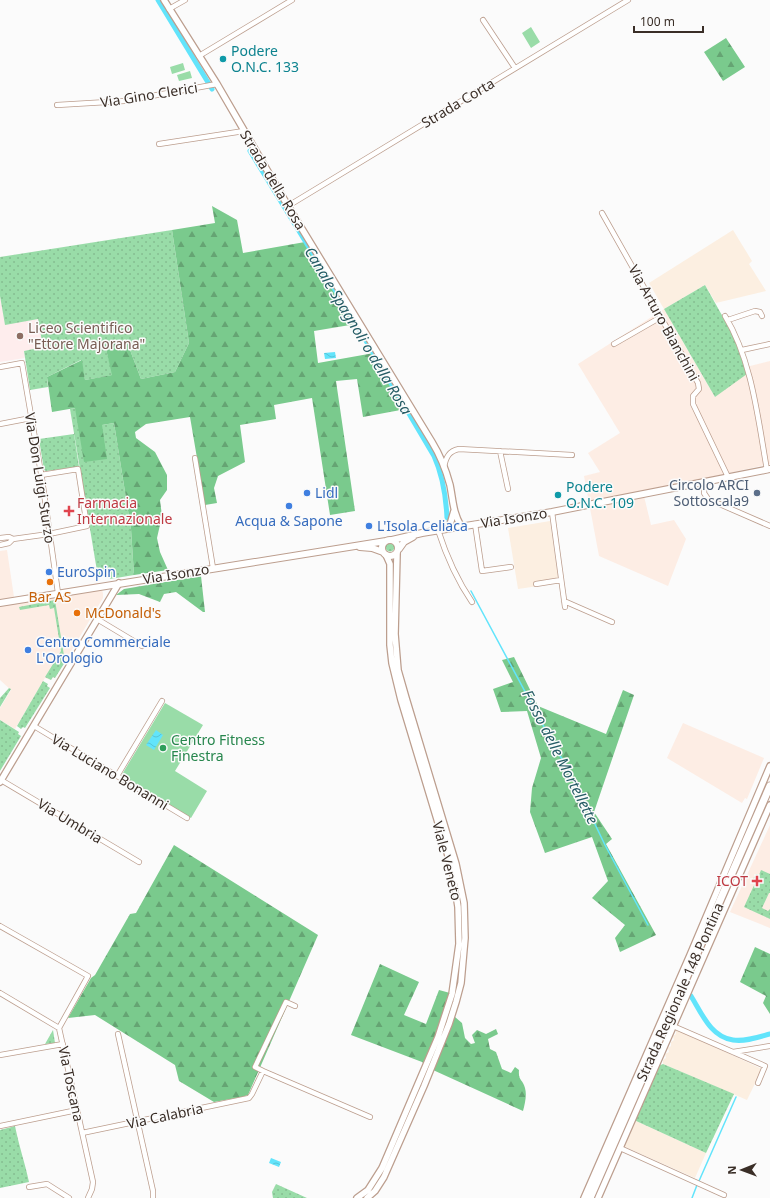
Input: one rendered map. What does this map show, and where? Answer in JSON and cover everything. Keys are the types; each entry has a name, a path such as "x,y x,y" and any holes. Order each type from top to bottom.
{"main road":[{"name":"Via Isonzo","path":"0,603 389,541 449,528 552,512 769,469"},
{"name":"Via Isonzo","path":"352,546 372,548 384,554 393,556 404,542 422,533"},
{"path":"384,554 382,545 389,541 397,544 398,551"},
{"name":"Strada Regionale 148 Pontina","path":"590,1198 770,786"}],"street":[{"name":"Strada della Rosa","path":"164,0 217,84 288,206 430,438 444,467 451,490 454,511 461,526"},
{"path":"170,9 185,0"},
{"path":"199,56 292,0"},
{"name":"Strada Corta","path":"288,206 628,0"},
{"path":"483,20 515,68"},
{"name":"Via Gino Clerici","path":"57,105 124,101 217,84"},
{"path":"159,144 244,131"},
{"name":"Via Arturo Bianchini","path":"602,213 699,384 699,391 693,398 693,404 728,477"},
{"path":"762,316 759,311 755,311 726,318 735,332 742,350 769,469"},
{"path":"614,344 661,317"},
{"path":"742,350 770,344"},
{"name":"Via Don Luigi Sturzo","path":"0,367 22,363 41,475 58,593"},
{"path":"0,424 31,418"},
{"path":"444,467 449,454 457,450 572,455"},
{"path":"500,451 508,489"},
{"path":"195,458 213,568"},
{"path":"0,538 9,537 13,539 49,534 87,526 78,469 41,475"},
{"path":"705,482 704,493 708,499 770,526"},
{"name":"Strada della Rosa","path":"449,528 454,511"},
{"path":"552,512 564,607"},
{"path":"475,524 482,571 510,567"},
{"path":"438,530 451,562 472,602"},
{"path":"0,545 9,543 13,539"},
{"name":"Viale Veneto","path":"367,1198 375,1191 384,1177 445,1035 458,994 463,968 465,945 464,903 456,864 406,698 398,666 395,638 398,551"},
{"name":"Viale Veneto","path":"357,1198 368,1190 380,1172 438,1037 452,994 459,944 458,903 452,869 399,694 393,669 390,645 390,568 389,562 384,554"},
{"path":"536,584 561,580"},
{"path":"1,781 119,583"},
{"path":"564,601 612,622"},
{"path":"97,619 142,646"},
{"path":"117,776 162,702"},
{"name":"Via Luciano Bonanni","path":"34,726 187,818"},
{"path":"584,1198 690,955 770,766"},
{"name":"Via Umbria","path":"1,781 139,862"},
{"path":"598,1198 770,805"},
{"name":"Via Toscana","path":"0,926 88,976 59,1028 93,1184 92,1191 88,1198"},
{"path":"0,994 59,1028"},
{"path":"295,1006 286,1002 255,1067 370,1116"},
{"path":"673,1026 765,1066 758,1083"},
{"path":"118,1034 138,1121 153,1198"},
{"path":"0,1055 63,1044"},
{"path":"733,1052 770,1046"},
{"name":"Via Calabria","path":"82,1133 249,1098 263,1071"},
{"path":"0,1126 77,1110"},
{"path":"620,1148 724,1195"},
{"path":"29,1187 47,1184 69,1198"}],"shaded area":[{"path":"733,230 752,261 749,264 766,291 716,303 705,285 664,309 649,283"},
{"name":"Liceo Scientifico \"Ettore Majorana\"","path":"0,296 5,324 38,319 43,348 24,351 25,358 0,362"},
{"path":"664,309 715,397 746,367 770,361 770,464 643,492 651,525 674,520 686,539 668,586 599,556 584,476 600,472 588,453 620,433 578,364"},
{"path":"550,521 559,583 518,589 508,528"},
{"path":"7,550 14,597 99,583 103,593 103,598 55,678 53,677 51,680 45,678 15,729 0,720 0,708 11,690 0,680 0,551"},
{"path":"683,723 764,758 747,799 745,798 742,803 667,758"},
{"name":"ICOT","path":"770,825 770,928 730,912"},
{"path":"676,1029 762,1069 747,1100 663,1064 663,1060 666,1058 665,1054 669,1052 668,1048 674,1040 673,1036 676,1034"},
{"path":"634,1120 706,1153 695,1178 623,1146"}],"green space":[{"path":"531,27 540,42 531,48 522,33"},
{"path":"726,38 745,67 723,81 704,52"},
{"path":"183,63 185,70 172,74 170,67"},
{"path":"190,71 192,78 179,81 177,75"},
{"path":"212,206 237,220 243,253 305,242 356,324 314,331 318,363 374,353 406,409 363,417 357,379 336,381 355,511 330,515 312,398 274,405 276,419 240,425 245,462 218,476 214,488 217,503 205,505 190,417 146,424 135,432 136,438 155,452 167,475 167,490 160,500 162,516 157,538 160,552 168,570 134,575 131,529 114,423 102,425 107,459 84,462 75,408 52,412 47,377 82,360 85,380 112,375 106,349 111,339 127,342 141,379 175,372 189,343 172,230 215,223"},
{"path":"172,230 189,343 175,372 141,379 127,342 106,349 113,375 85,380 81,360 47,377 48,387 30,390 24,351 43,347 38,319 5,325 0,296 0,257"},
{"path":"705,285 733,335 747,374 715,397 664,309"},
{"path":"75,408 102,425 114,423 131,529 134,575 110,579 109,575 98,577 70,409"},
{"path":"74,434 79,467 44,470 39,439"},
{"path":"390,542 395,547 390,552 385,547"},
{"path":"201,576 205,612 176,592 164,594 160,602 139,594 116,595 124,589"},
{"path":"55,600 65,662 55,678 53,677 51,680 45,677 61,651 54,608 50,609 49,605 20,610 19,607"},
{"path":"514,657 538,706 606,734 623,690 634,695 594,812 612,839 606,844 656,935 620,952 615,938 625,925 592,898 608,881 592,837 545,853 530,812 532,788 541,758 527,711 501,712 493,689 513,682 502,660"},
{"path":"43,681 48,684 47,686 50,688 25,728 23,727 21,729 17,726"},
{"path":"9,688 11,689 0,707 0,698"},
{"name":"Centro Fitness Finestra","path":"165,703 203,725 175,771 207,791 191,818 121,776"},
{"path":"0,720 19,732 18,734 21,736 0,771"},
{"path":"174,845 318,935 248,1095 242,1097 214,1102 179,1081 175,1065 95,1015 68,1018 130,914 136,913"},
{"path":"761,870 770,874 770,893 762,908 768,911 770,909 770,919 744,907 756,881 753,879 756,874 759,875"},
{"path":"755,947 770,954 770,1014 763,1003 766,996 740,982"},
{"path":"380,964 419,982 404,1015 426,1024 439,990 450,993 448,1004 455,1017 462,1023 465,1038 471,1044 475,1043 472,1035 477,1030 486,1034 496,1029 498,1034 488,1039 490,1049 496,1052 502,1069 511,1073 515,1067 519,1070 519,1076 526,1091 523,1111 433,1070 422,1062 351,1035"},
{"path":"53,1030 55,1043 45,1044"},
{"path":"663,1064 734,1094 706,1153 634,1120 658,1066"},
{"path":"15,1126 29,1182 0,1188 0,1130"},
{"path":"276,1184 307,1198 273,1198 272,1192"}],"water":[{"path":"335,352 336,358 325,359 324,353"},
{"path":"156,730 163,735 154,750 146,745"},
{"path":"271,1158 281,1162 279,1167 269,1163"}],"waterway":[{"name":"Canale Spagnoli o della Rosa","path":"158,0 212,89"},
{"name":"Canale Spagnoli o della Rosa","path":"250,151 356,324 434,456 444,487 447,518"},
{"name":"Fosso delle Mortellette","path":"471,591 558,753 567,766 605,845 648,925"},
{"name":"Fosso delle Mortellette","path":"691,996 708,1024 713,1030 725,1038 742,1040 770,1034"},
{"path":"699,1181 736,1097"},
{"path":"692,1198 697,1185"}],"place":[{"name":"Podere O.N.C. 133","path":"223,59"},
{"name":"Liceo Scientifico \"Ettore Majorana\"","path":"20,336"},
{"name":"Lidl","path":"307,493"},
{"name":"Circolo ARCI Sottoscala9","path":"757,493"},
{"name":"Podere O.N.C. 109","path":"558,495"},
{"name":"Acqua & Sapone","path":"289,506"},
{"name":"Farmacia Internazionale","path":"69,511"},
{"name":"L'Isola Celiaca","path":"369,526"},
{"name":"EuroSpin","path":"49,572"},
{"name":"Bar AS","path":"50,582"},
{"name":"McDonald's","path":"77,613"},
{"name":"Centro Commerciale L'Orologio","path":"28,650"},
{"name":"Centro Fitness Finestra","path":"163,748"},
{"name":"ICOT","path":"757,881"}]}
